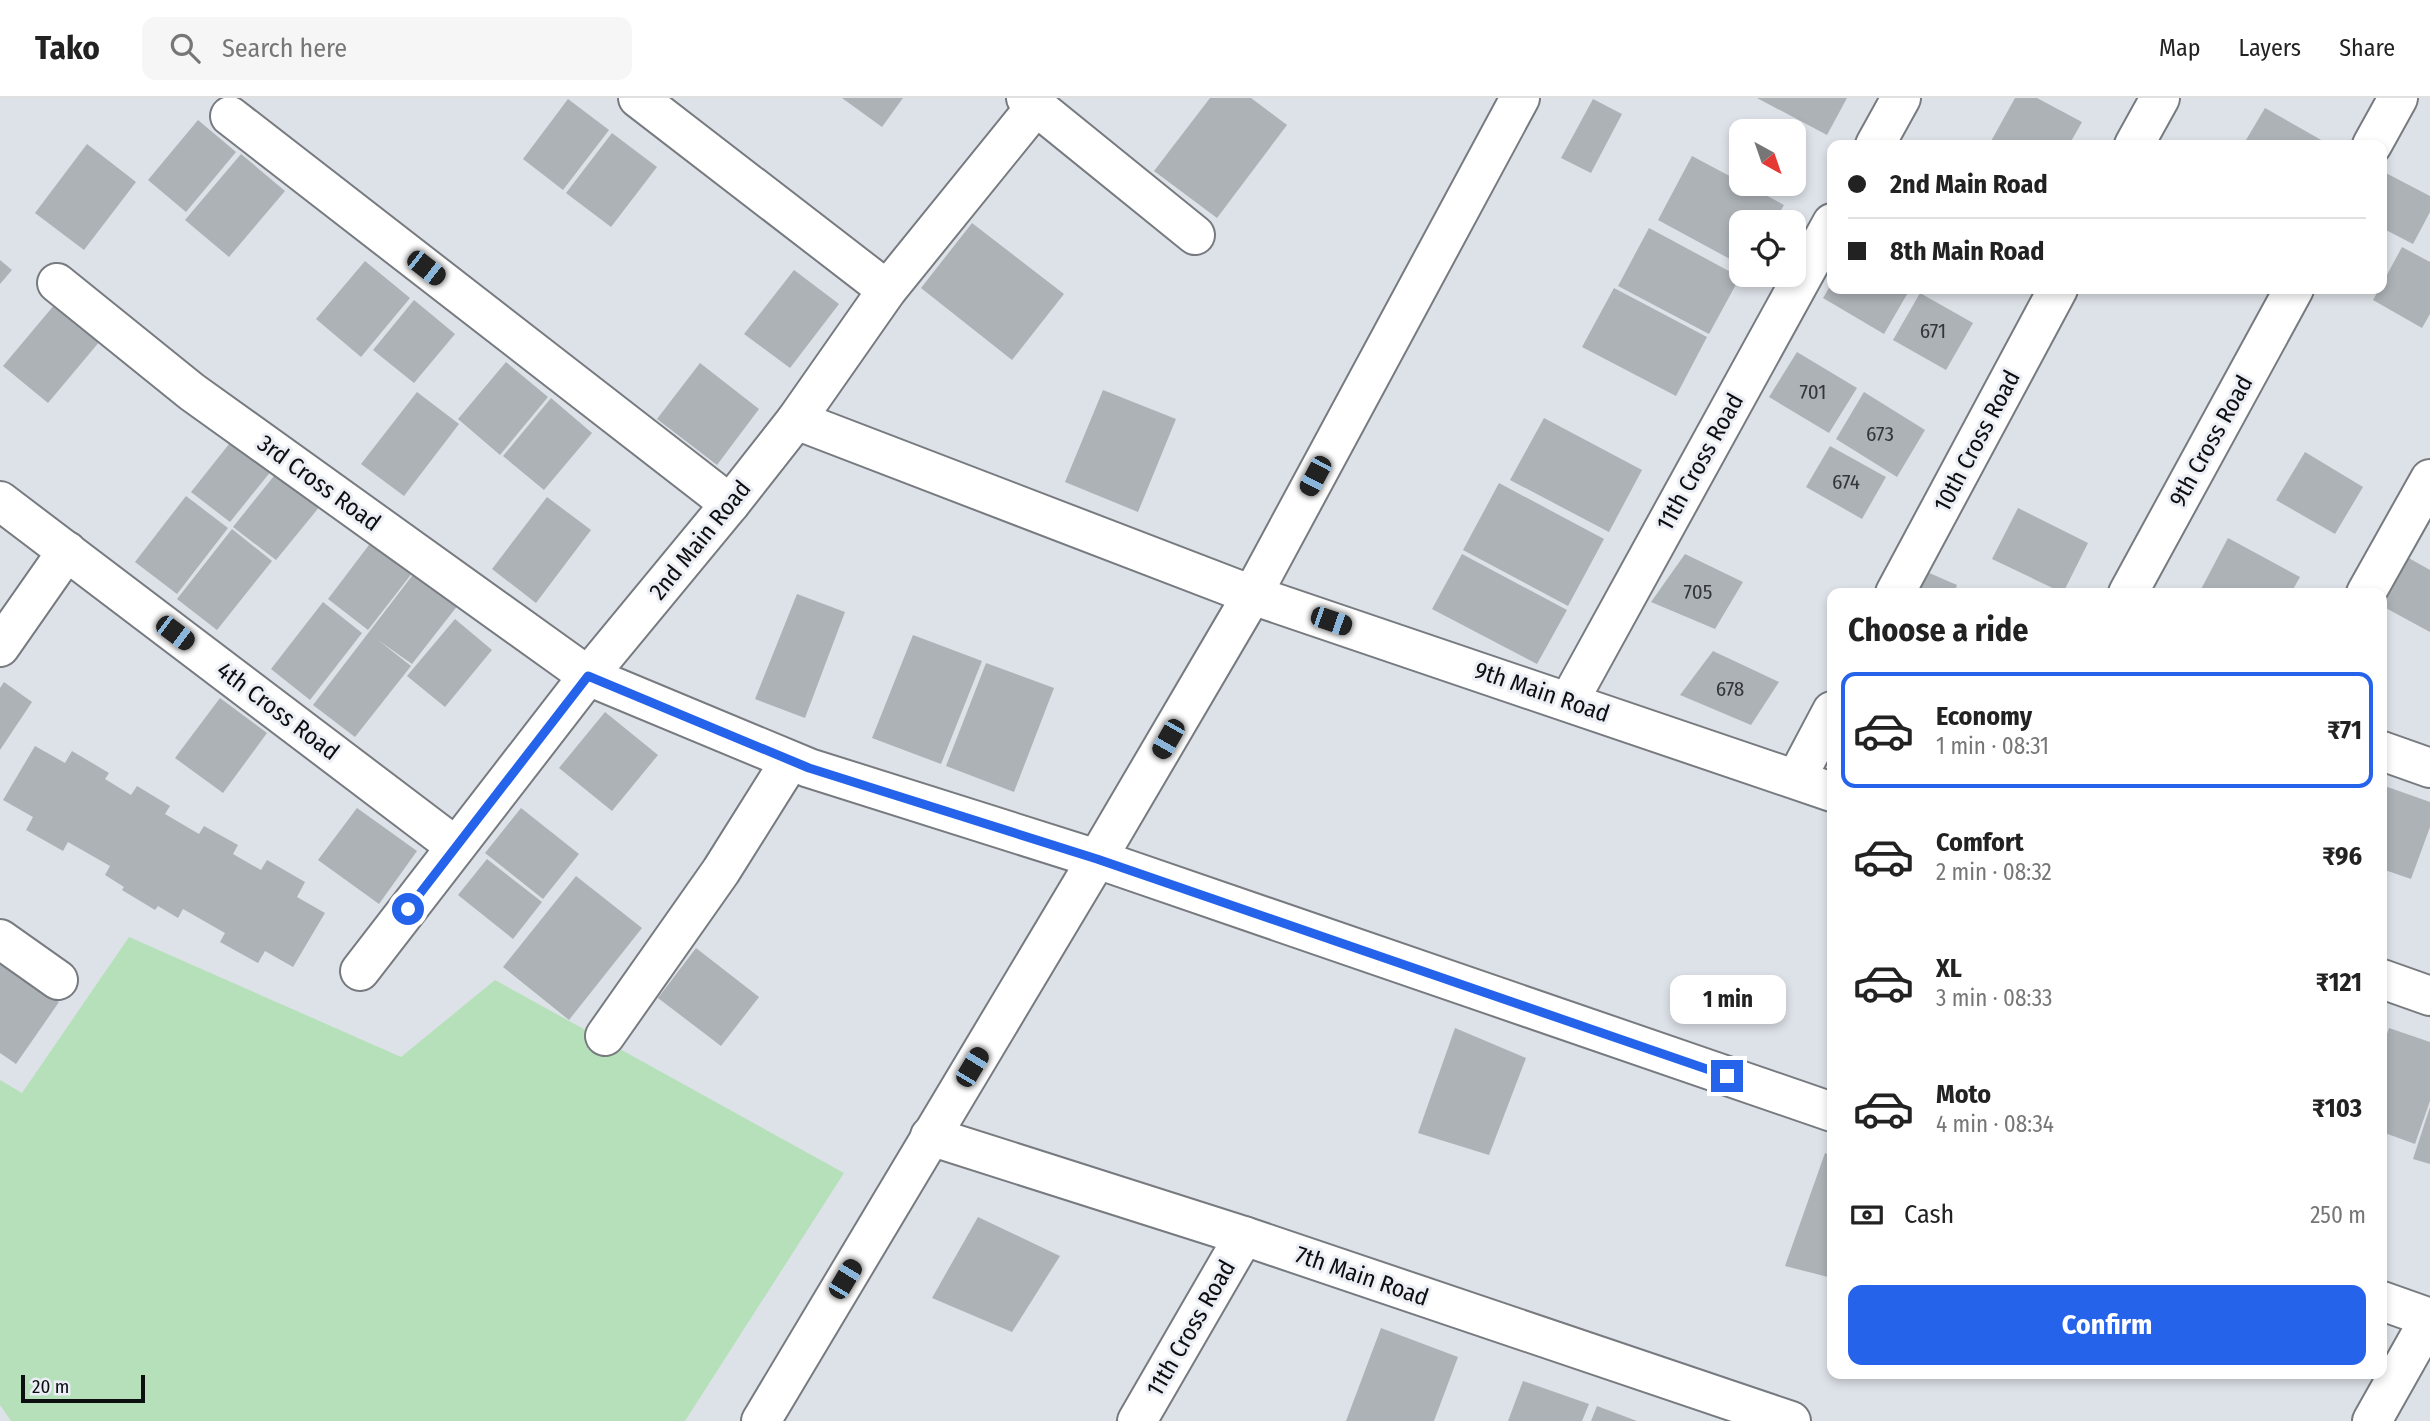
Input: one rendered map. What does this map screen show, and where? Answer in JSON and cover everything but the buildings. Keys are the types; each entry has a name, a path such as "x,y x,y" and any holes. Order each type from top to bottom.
{"street":[{"path":"638,98 887,290"},
{"path":"761,1421 1252,594 1520,98"},
{"path":"1878,140 1901,98"},
{"path":"2137,140 2160,98"},
{"path":"2375,140 2398,98"},
{"path":"1031,102 1195,234"},
{"name":"2nd Main Road","path":"360,971 588,676 796,420 887,290 1031,102"},
{"path":"230,116 730,504"},
{"name":"11th Cross Road","path":"1569,701 1827,232"},
{"name":"3rd Cross Road","path":"57,283 192,392 588,676 790,761 1097,859 1827,1110"},
{"name":"10th Cross Road","path":"1898,588 2055,294"},
{"name":"9th Cross Road","path":"2131,588 2291,294"},
{"name":"9th Main Road","path":"796,420 1252,594 1827,790"},
{"path":"2369,588 2430,479"},
{"name":"4th Cross Road","path":"0,501 456,846"},
{"path":"0,647 67,551"},
{"path":"1796,779 1827,720"},
{"path":"2387,753 2430,768"},
{"path":"605,1036 721,871 790,761"},
{"path":"0,939 58,980"},
{"path":"2387,981 2430,996"},
{"name":"7th Main Road","path":"930,1136 1244,1236 1791,1421"},
{"name":"11th Cross Road","path":"1138,1421 1244,1236"},
{"path":"2372,1421 2430,1318 2387,1303"}],"green space":[{"path":"129,937 401,1057 495,980 844,1173 685,1421 11,1421 0,1405 0,1080 22,1093"}],"route":[{"path":"408,909 588,676 809,768 1097,859 1727,1076"}]}
